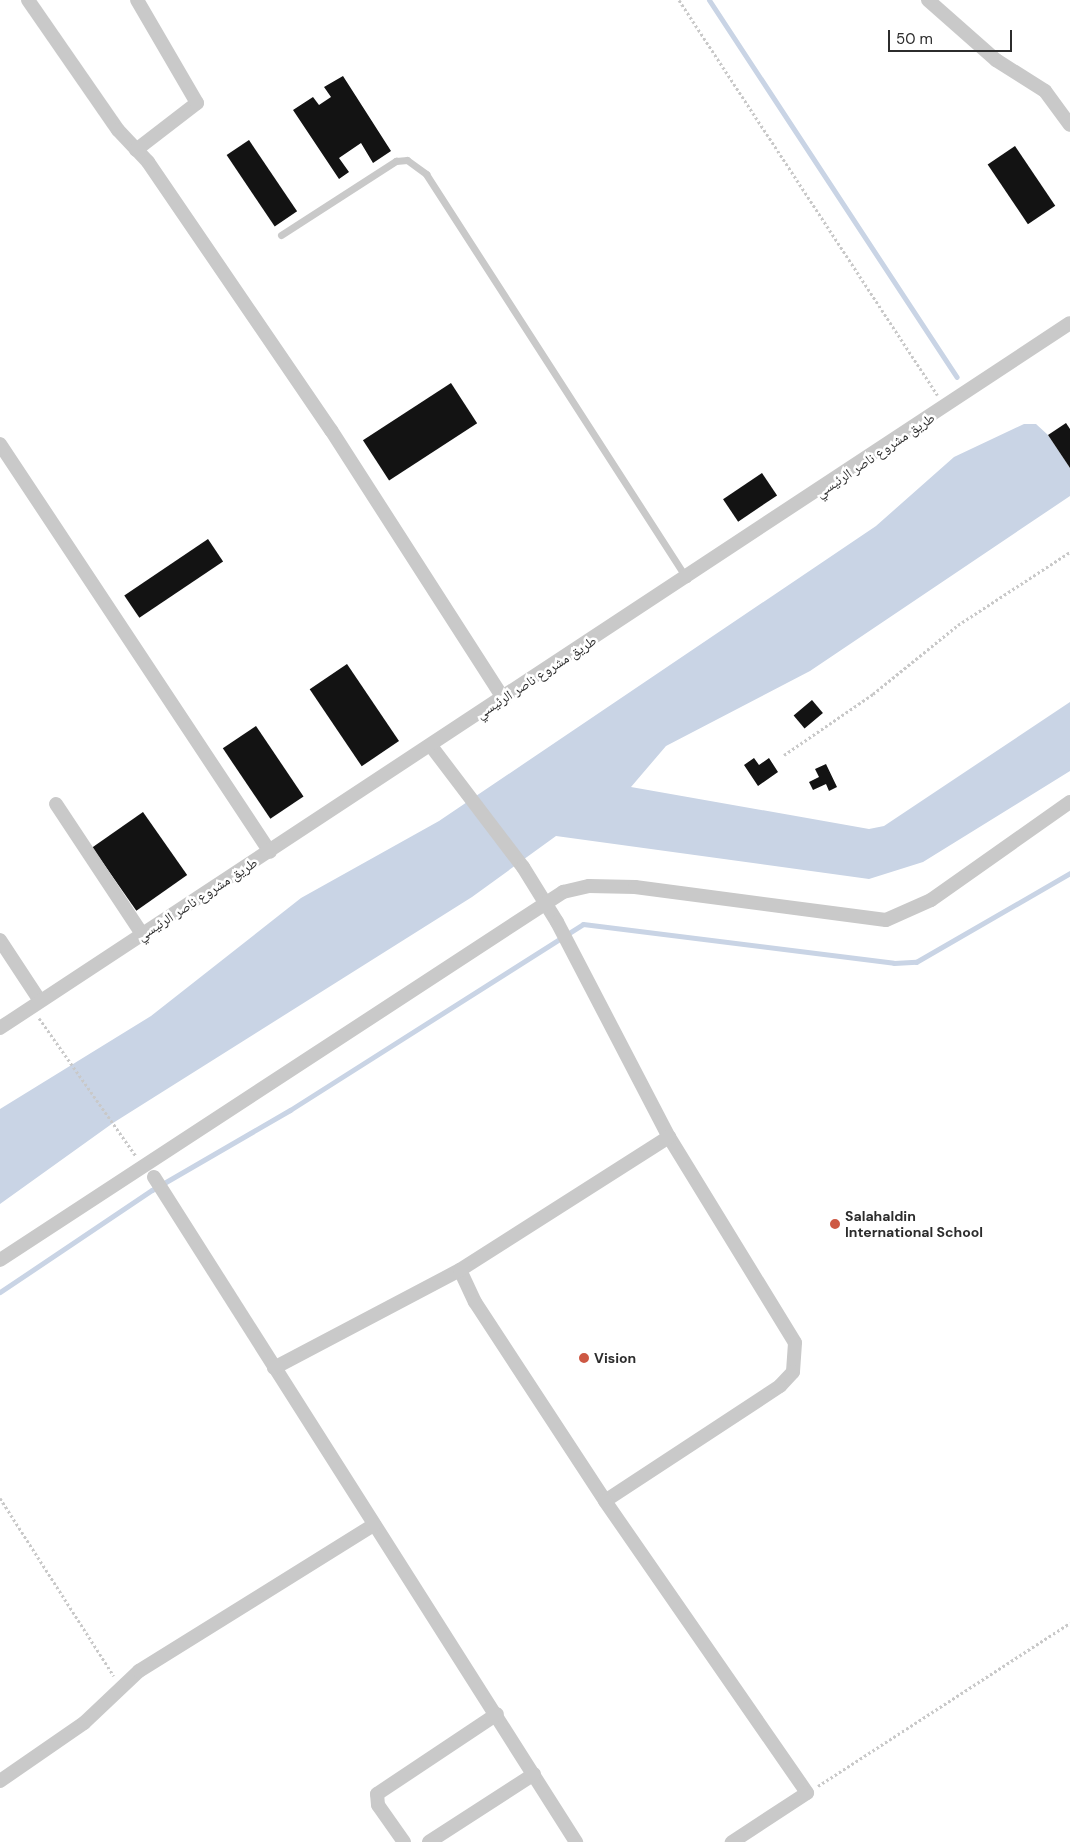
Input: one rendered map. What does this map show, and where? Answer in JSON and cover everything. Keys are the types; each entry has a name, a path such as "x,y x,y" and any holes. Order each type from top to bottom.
{"street":[{"path":"28,0 136,150 331,430 504,698"},
{"path":"136,0 197,103 136,150"},
{"path":"928,0 996,60 1045,91 1070,125"},
{"name":"طريق مشروع ناصر الرئيسي","path":"0,1028 687,579 1070,323"},
{"path":"0,444 270,852"},
{"path":"431,746 523,867 545,902 669,1137 787,1324 797,1356 793,1372 780,1386 605,1501"},
{"path":"0,1260 545,902 574,888 634,887 886,920 931,900 1070,802"},
{"path":"56,804 142,934"},
{"path":"0,940 36,1004"},
{"path":"274,1368 460,1270 669,1137"},
{"path":"154,1177 374,1525 497,1714 576,1842"},
{"path":"460,1270 475,1302 605,1501 808,1793 732,1842"},
{"path":"0,1781 84,1724 139,1671 374,1525"},
{"path":"404,1842 378,1805 377,1794 497,1714"},
{"path":"428,1842 534,1774"}],"lane":[{"path":"281,235 396,161 407,160 426,174 687,579"}],"path":[{"path":"679,0 946,407"},
{"path":"784,755 872,694 958,625 1070,552"},
{"path":"36,1004 70,1062 144,1166"},
{"path":"0,1498 121,1687"},
{"path":"808,1793 1070,1623"}],"water":[{"path":"1024,424 1036,424 1048,435 1070,468 1070,496 810,671 666,746 631,787 869,829 884,826 1070,702 1070,771 923,862 869,879 556,836 472,897 113,1123 0,1204 0,1109 151,1016 301,898 439,821 876,526 954,457"}],"building":[{"path":"343,76 391,151 373,163 361,143 339,158 349,172 339,179 293,110 313,97 319,105 331,97 324,87"},
{"path":"249,140 297,211 275,226 227,155"},
{"path":"1015,146 1055,206 1028,224 988,164"},
{"path":"451,383 477,423 389,480 363,440"},
{"path":"1066,423 1070,429 1070,468 1048,435"},
{"path":"762,473 777,495 738,522 723,499"},
{"path":"208,539 223,561 139,618 124,595"},
{"path":"347,664 399,741 362,766 310,689"},
{"path":"812,700 823,713 805,728 794,715"},
{"path":"256,726 304,796 270,819 223,748"},
{"path":"754,758 759,765 769,758 778,772 758,786 744,765"},
{"path":"826,764 837,787 829,791 826,784 813,790 809,782 819,777 815,769"},
{"path":"143,812 187,875 136,911 92,848"}],"waterway":[{"path":"709,0 957,377"},
{"path":"0,1292 152,1190 290,1110 583,924 894,963 916,962 1070,873"}],"place":[{"name":"Salahaldin International School","path":"835,1224"},
{"name":"Vision","path":"584,1358"}]}
